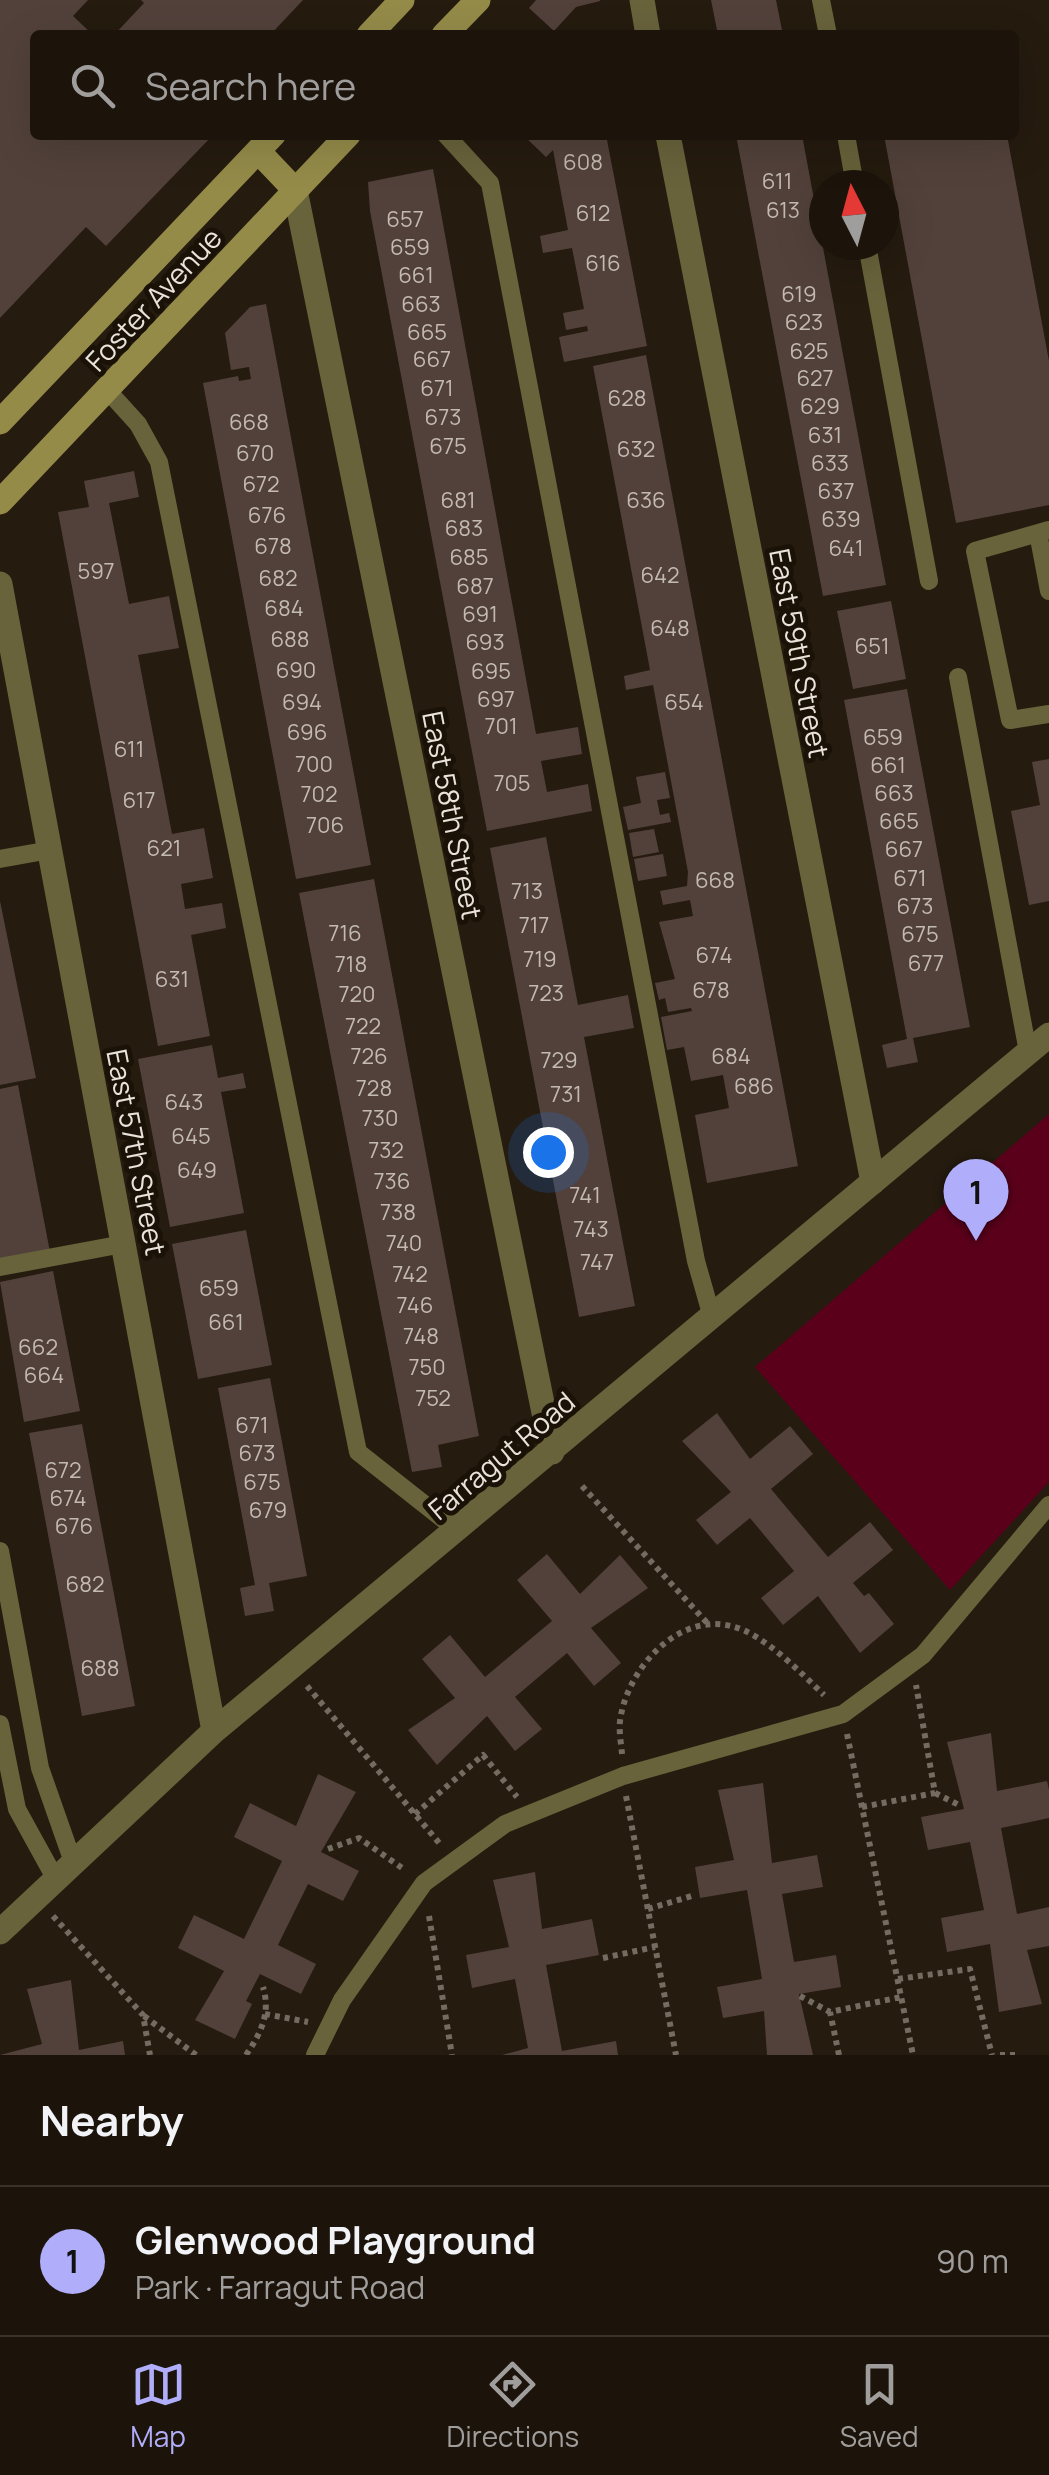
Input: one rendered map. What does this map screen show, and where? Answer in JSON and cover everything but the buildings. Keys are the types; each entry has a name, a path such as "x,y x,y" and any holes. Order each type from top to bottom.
{"main road":[{"path":"373,30 402,0"},
{"path":"449,30 478,0"},
{"name":"Foster Avenue","path":"0,502 343,140"},
{"path":"265,143 295,190"},
{"name":"Foster Avenue","path":"0,422 265,143"}],"street":[{"path":"642,0 647,30"},
{"name":"East 59th Street","path":"669,140 873,1182"},
{"name":"East 58th Street","path":"295,190 552,1452"},
{"name":"East 57th Street","path":"0,584 214,1732"},
{"name":"Farragut Road","path":"0,1932 214,1732 1049,1035"}],"lane":[{"path":"821,0 827,30"},
{"path":"451,140 490,183 696,1261 712,1317"},
{"path":"847,140 853,170"},
{"path":"870,260 929,580"},
{"path":"108,391 138,424 158,462 358,1452 457,1530"},
{"path":"1049,590 1044,532 974,551 1010,720 1049,714"},
{"path":"958,678 1028,1052"},
{"path":"0,859 50,850"},
{"path":"0,1268 123,1244"},
{"path":"315,2055 378,1944 424,1883 506,1824 530,1813 622,1776 843,1714 912,1663 968,1605 1049,1505"},
{"path":"0,1551 40,1768 64,1870"},
{"path":"0,1724 17,1809 64,1870"}],"path":[{"path":"582,1486 708,1625"},
{"path":"676,2055 622,1776 620,1715 642,1665 672,1636 708,1625 732,1626 784,1657 843,1714 913,2055"},
{"path":"912,1663 935,1794"},
{"path":"292,1667 454,1861"},
{"path":"415,1814 484,1755 530,1813"},
{"path":"862,1807 935,1794 959,1804"},
{"path":"328,1849 359,1838 424,1883 452,2055"},
{"path":"648,1909 695,1895"},
{"path":"36,1897 143,2016 196,2055"},
{"path":"603,1958 656,1948"},
{"path":"898,1979 970,1968 992,2055"},
{"path":"246,2055 263,2030 263,1986"},
{"path":"800,1996 830,2012 902,1997"},
{"path":"830,2012 838,2055"},
{"path":"265,2014 307,2021 327,2030"},
{"path":"143,2016 150,2055"},
{"path":"1000,2055 1017,2055"}],"shaded area":[{"path":"1049,1114 1049,1482 950,1590 755,1367"}],"place":[{"name":"Glenwood Playground","path":"976,1241"}]}
